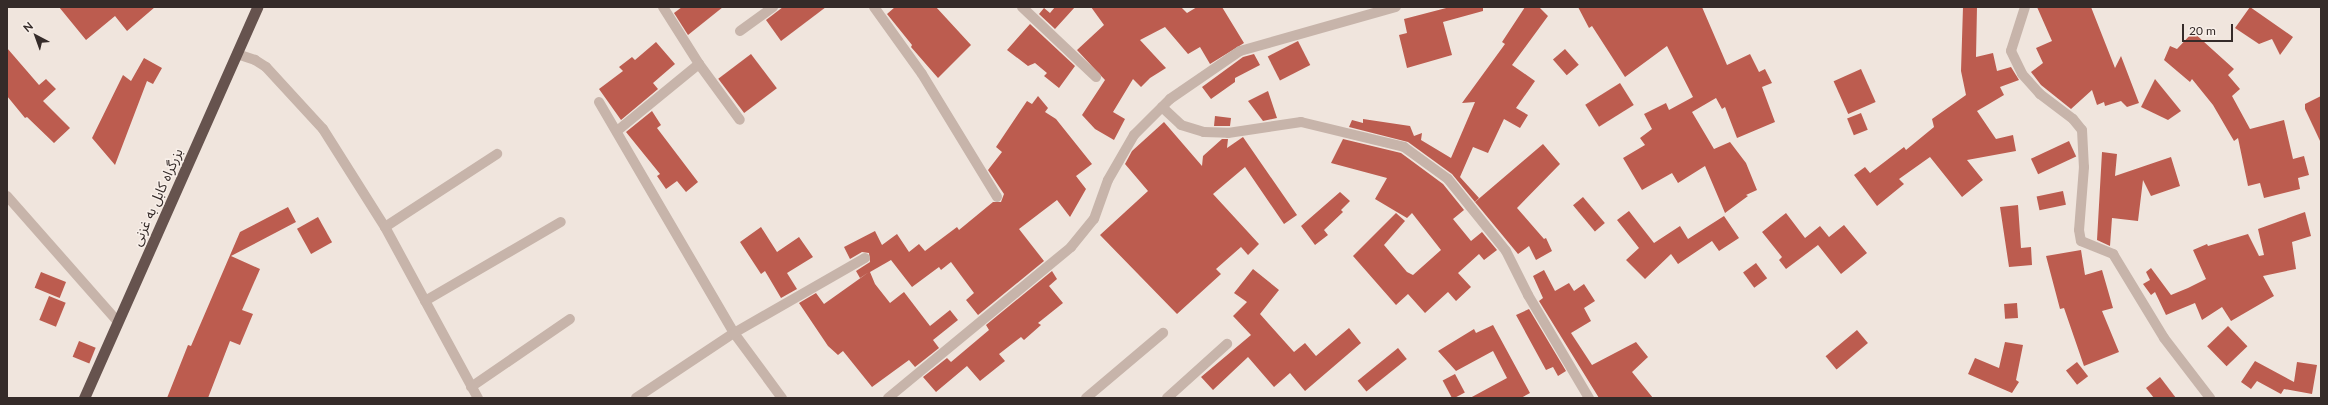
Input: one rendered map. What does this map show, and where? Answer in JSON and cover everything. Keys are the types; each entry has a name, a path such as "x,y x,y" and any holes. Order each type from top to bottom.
{"highway":[{"name":"بزرگراه کابل به غزنی","path":"84,398 257,7"}],"street":[{"path":"663,7 700,64 740,120"},
{"path":"740,31 773,7"},
{"path":"874,7 922,74 997,197"},
{"path":"1022,7 1096,77"},
{"path":"888,398 1071,247 1094,219 1108,180 1134,134 1162,107 1240,51 1396,7"},
{"path":"2025,7 2011,51 2022,74 2040,94 2073,119 2082,130 2084,167 2079,230 2081,241 2113,254 2164,338 2210,398"},
{"path":"237,54 255,60 266,67 323,129 385,227 478,398"},
{"path":"617,131 700,64"},
{"path":"599,102 734,333 782,398"},
{"path":"1162,107 1181,125 1204,132 1228,133 1301,122 1404,147 1448,178 1502,245 1528,296 1589,398"},
{"path":"385,227 497,154"},
{"path":"7,196 118,322"},
{"path":"425,301 561,222"},
{"path":"636,398 734,333 865,258"},
{"path":"471,387 570,319"},
{"path":"1086,398 1163,333"},
{"path":"1167,398 1227,344"}],"building":[{"path":"59,7 155,7 127,31 115,16 86,40"},
{"path":"682,7 723,7 688,35 674,13"},
{"path":"783,7 826,7 781,41 766,20"},
{"path":"895,7 936,7 971,45 938,78 911,47 912,45 887,14"},
{"path":"1055,7 1075,7 1055,29 1039,14 1044,8 1050,13"},
{"path":"1091,7 1181,7 1187,13 1197,7 1222,7 1244,43 1210,64 1200,47 1188,54 1165,27 1140,40 1166,68 1150,78 1141,87 1133,79 1113,112 1125,119 1114,140 1095,129 1082,115 1105,80 1077,50 1104,25"},
{"path":"1450,7 1483,7 1483,11 1443,22 1452,55 1407,68 1399,35 1407,33 1404,19"},
{"path":"1525,7 1539,7 1548,16 1512,65 1535,81 1516,108 1528,115 1520,128 1504,119 1488,153 1473,147 1460,177 1479,198 1475,202 1452,174 1408,142 1349,127 1352,120 1363,123 1363,119 1410,126 1414,136 1422,133 1421,140 1451,158 1475,102 1462,103 1505,44 1502,42"},
{"path":"1578,7 1702,7 1727,65 1750,54 1759,72 1765,69 1772,83 1762,87 1775,122 1737,138 1725,107 1722,109 1716,98 1692,112 1714,149 1730,142 1746,163 1757,190 1746,195 1748,196 1725,213 1705,166 1678,183 1672,173 1642,190 1623,158 1645,145 1640,138 1652,129 1644,114 1666,103 1669,110 1693,97 1667,46 1625,77 1592,26 1589,28"},
{"path":"1963,7 1977,7 1976,57 1993,53 1997,71 2011,67 2019,80 2000,87 2004,95 1977,111 1996,139 2013,135 2016,151 1967,160 1983,180 1962,197 1930,157 1899,179 1904,184 1877,206 1854,175 1865,167 1870,173 1904,147 1906,150 1934,127 1932,119 1966,95 1961,71"},
{"path":"2037,7 2091,7 2115,68 2121,56 2139,103 2127,107 2121,101 2105,106 2104,102 2097,105 2092,90 2071,109 2041,85 2031,72 2043,63 2036,48 2052,41"},
{"path":"2250,7 2293,37 2280,55 2272,39 2259,44 2235,28"},
{"path":"1030,24 1075,66 1059,88 1044,76 1047,73 1035,63 1028,66 1007,50"},
{"path":"2193,32 2234,69 2228,75 2240,89 2232,96 2250,129 2284,120 2293,159 2304,156 2309,175 2298,178 2300,189 2264,198 2260,183 2248,186 2238,138 2234,141 2213,105 2192,79 2190,82 2164,60 2170,46 2177,49"},
{"path":"1298,41 1310,65 1280,80 1268,56"},
{"path":"656,42 675,64 653,83 658,89 621,120 599,89 623,71 619,67 632,57 635,60"},
{"path":"7,48 39,85 46,79 56,89 43,101 70,128 54,143 27,117 25,118 7,96"},
{"path":"1565,49 1579,65 1567,75 1553,59"},
{"path":"751,54 777,88 744,113 718,79"},
{"path":"1254,54 1260,65 1235,78 1235,82 1211,99 1202,87 1243,57"},
{"path":"144,58 162,68 153,84 147,81 115,165 92,138 123,75 131,81"},
{"path":"1861,69 1876,102 1848,114 1834,81"},
{"path":"2155,79 2181,111 2168,120 2141,107"},
{"path":"1620,83 1634,105 1599,127 1585,105"},
{"path":"1268,91 1277,118 1263,121 1248,101"},
{"path":"1038,96 1048,108 1045,112 1056,119 1092,164 1076,176 1086,189 1070,217 1057,200 1019,229 1044,261 978,315 966,300 974,293 951,262 941,270 939,267 912,287 891,260 870,272 875,284 890,303 904,292 930,326 950,310 958,320 933,340 939,348 915,367 909,360 872,387 843,351 838,355 828,346 799,303 816,293 824,304 869,272 860,278 856,271 870,262 869,253 862,252 850,259 844,247 875,231 882,245 897,234 909,252 919,244 925,251 957,227 959,230 993,202 1001,202 1004,194 988,170 1002,152 996,147 1027,101 1032,104"},
{"path":"2321,96 2321,143 2305,109 2305,104"},
{"path":"652,111 661,125 657,128 698,182 686,192 677,181 666,189 657,176 660,174 626,132"},
{"path":"1861,113 1868,130 1854,135 1847,119"},
{"path":"1215,116 1231,118 1230,126 1214,126"},
{"path":"1164,122 1202,166 1203,156 1222,139 1228,139 1227,148 1243,137 1297,215 1284,224 1245,167 1213,194 1259,244 1248,255 1241,247 1216,269 1221,274 1177,314 1100,235 1148,191 1125,164 1132,151"},
{"path":"1343,139 1401,153 1443,184 1464,210 1453,219 1471,241 1482,232 1497,250 1484,260 1479,254 1458,273 1471,287 1456,301 1448,292 1425,313 1408,294 1396,305 1353,256 1396,213 1405,221 1384,245 1407,272 1413,275 1441,250 1412,213 1407,218 1375,199 1387,178 1331,163"},
{"path":"2069,141 2076,156 2038,174 2031,159"},
{"path":"1543,144 1560,164 1517,208 1544,239 1546,238 1552,251 1536,260 1529,246 1518,254 1475,202"},
{"path":"2102,152 2117,154 2115,176 2171,157 2180,186 2151,196 2143,180 2138,221 2112,218 2110,246 2097,240"},
{"path":"2063,191 2066,205 2040,210 2037,197"},
{"path":"1340,192 1350,201 1341,210 1343,212 1324,230 1328,235 1315,245 1301,226"},
{"path":"1583,197 1605,223 1595,231 1573,205"},
{"path":"2018,205 2021,248 2031,247 2032,265 2009,267 2000,207"},
{"path":"288,207 296,222 231,256 260,269 242,310 253,314 240,345 230,341 208,398 167,398 188,345 191,346 240,232"},
{"path":"1629,211 1654,243 1680,226 1688,239 1724,216 1739,238 1719,251 1712,241 1678,264 1671,254 1645,279 1626,260 1639,248 1617,220"},
{"path":"2305,212 2311,236 2292,242 2296,269 2263,276 2274,296 2231,321 2222,307 2202,320 2195,303 2166,315 2155,292 2151,295 2143,284 2150,280 2146,272 2151,268 2171,295 2188,288 2206,279 2193,250 2207,244 2208,246 2248,234 2259,256 2264,255 2258,229"},
{"path":"1786,213 1805,238 1820,226 1829,237 1844,225 1867,253 1841,274 1818,245 1786,269 1779,260 1782,257 1762,232"},
{"path":"318,217 332,242 311,254 297,229"},
{"path":"761,227 777,252 799,237 813,257 787,273 797,289 781,298 765,271 761,274 740,242"},
{"path":"2081,250 2085,275 2102,270 2113,308 2102,311 2119,352 2084,366 2064,308 2060,309 2046,256"},
{"path":"1756,263 1767,278 1754,288 1743,272"},
{"path":"1253,269 1279,290 1260,314 1294,352 1305,343 1316,356 1349,328 1361,343 1305,391 1290,373 1274,387 1248,357 1213,390 1201,377 1251,335 1233,316 1247,302 1234,293"},
{"path":"1544,270 1555,291 1569,283 1574,291 1584,284 1595,301 1584,308 1591,321 1571,333 1592,365 1636,342 1648,357 1632,372 1653,398 1599,398 1539,301 1543,298 1533,276"},
{"path":"1052,271 1057,279 1049,286 1063,303 1038,323 1041,325 1024,340 1021,337 999,354 1005,361 980,381 967,366 936,392 923,377 947,358 951,362 989,330 986,325"},
{"path":"41,272 66,282 60,298 35,288"},
{"path":"49,296 66,303 56,327 39,320"},
{"path":"2017,303 2018,318 2005,319 2004,304"},
{"path":"1529,309 1566,371 1558,376 1553,367 1546,370 1516,315"},
{"path":"1493,325 1530,393 1521,398 1470,398 1507,378 1493,351 1456,371 1438,351 1474,329 1476,333"},
{"path":"2228,326 2247,346 2227,366 2207,346"},
{"path":"1857,330 1868,343 1837,369 1826,356"},
{"path":"79,341 96,348 89,364 73,357"},
{"path":"2005,342 2023,345 2016,380 2019,382 2012,393 1968,374 1975,358 1999,368"},
{"path":"1398,348 1407,359 1366,392 1358,381"},
{"path":"2255,361 2294,382 2297,362 2317,365 2312,394 2284,389 2281,394 2257,381 2251,389 2241,382"},
{"path":"2077,362 2088,376 2077,385 2066,371"},
{"path":"1455,374 1465,393 1452,398 1443,381"},
{"path":"2160,377 2176,398 2154,398 2146,388"}]}
